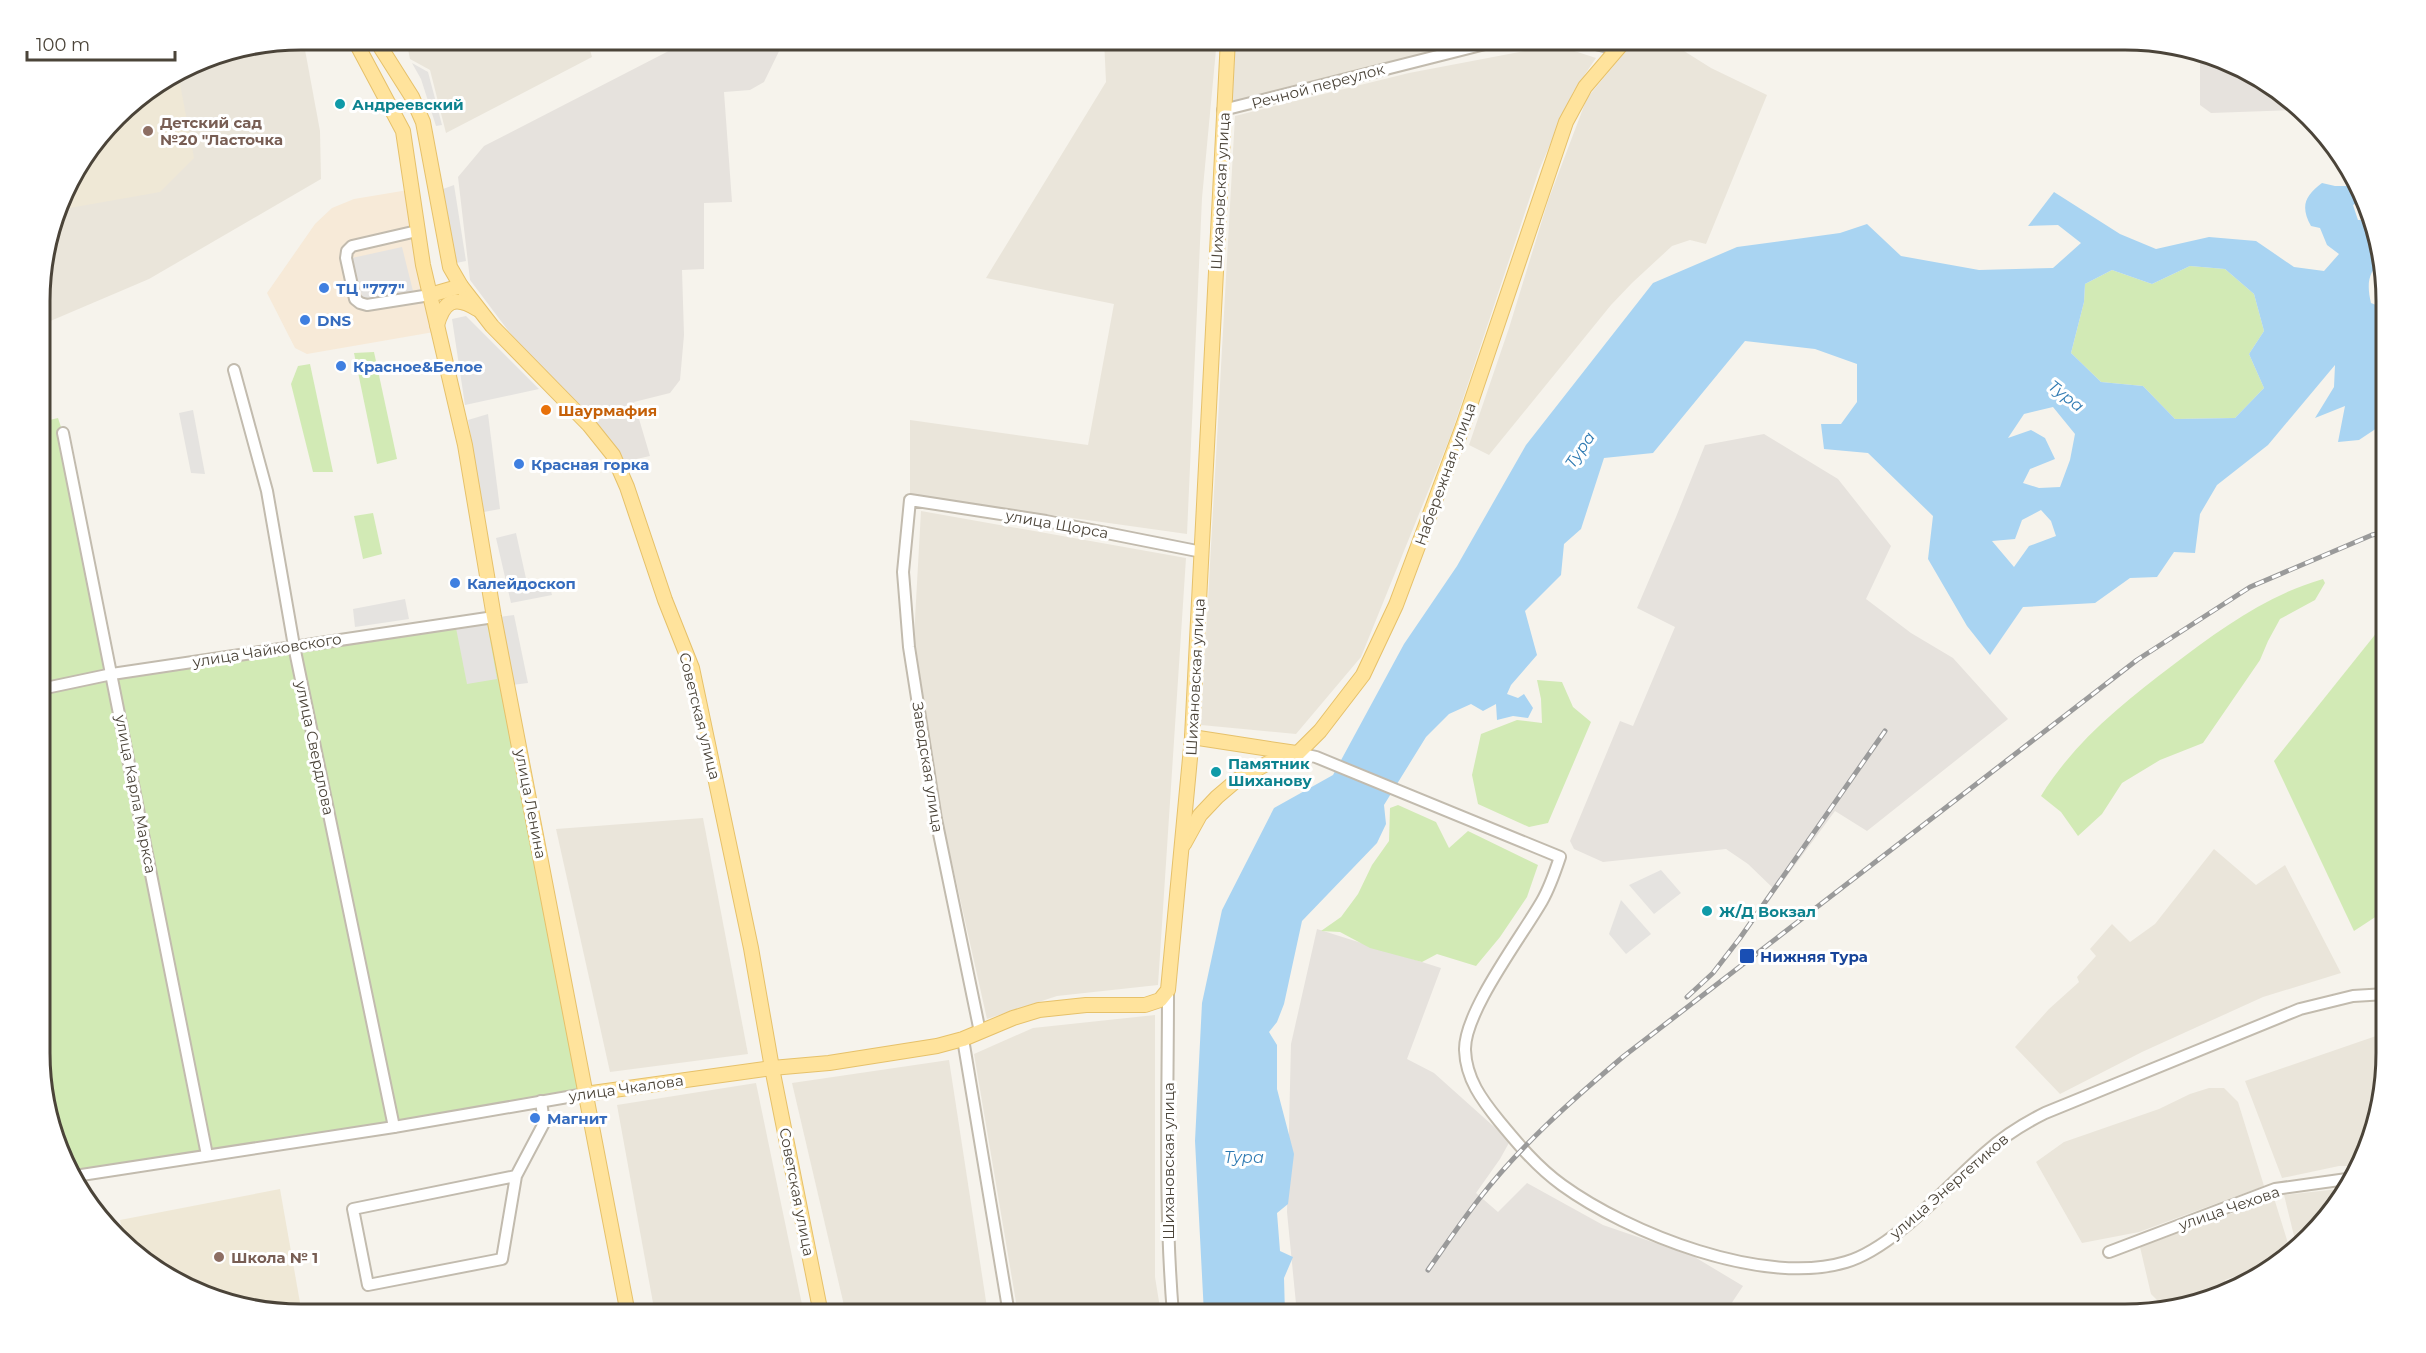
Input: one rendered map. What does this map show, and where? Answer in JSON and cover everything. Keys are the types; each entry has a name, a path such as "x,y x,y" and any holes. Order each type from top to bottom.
{"main road":[{"path":"360,50 402,129 420,126 423,121"},
{"name":"Советская улица","path":"384,50 412,97 423,121 429,143 441,227 450,267 481,312 589,425 613,455 627,487 665,600 692,668 751,948 772,1068 819,1304"},
{"name":"Шихановская улица","path":"1168,990 1192,737 1227,50"},
{"name":"Набережная улица","path":"1182,848 1200,815 1217,797 1237,780 1268,763 1298,753 1342,705 1363,675 1417,550 1459,437 1566,122 1585,87 1617,50"},
{"path":"366,62 378,54 386,56"},
{"name":"улица Ленина","path":"402,129 417,231 465,445 494,617 626,1304"},
{"path":"417,231 441,227"},
{"path":"430,295 461,286"},
{"path":"437,325 441,310 447,304 458,301 481,312"},
{"path":"1192,737 1298,753"},
{"name":"улица Чкалова","path":"585,1094 772,1068 829,1063 937,1046 963,1039 1013,1018 1053,1008 1086,1005 1145,1005 1160,1000 1168,990"}],"street":[{"name":"Речной переулок","path":"1223,110 1461,50"},
{"path":"417,231 352,246 347,251 346,258 356,299 360,303 367,305 430,295"},
{"name":"улица Свердлова","path":"234,370 267,491 294,646 394,1127"},
{"name":"улица Карла Маркса","path":"63,433 207,1155"},
{"name":"улица Щорса","path":"910,500 1046,521 1202,552"},
{"name":"Заводская улица","path":"910,500 903,572 909,647 936,819 981,1032"},
{"name":"улица Чайковского","path":"50,687 112,674 494,617"},
{"name":"улица Энергетиков","path":"1298,753 1316,757 1560,857 1543,899 1478,1006 1466,1038 1465,1052 1468,1071 1479,1095 1522,1149 1561,1184 1587,1202 1674,1243 1716,1256 1752,1264 1795,1269 1847,1262 1865,1254 1890,1237 1987,1151 2016,1128 2045,1113 2300,1009 2353,996 2376,995"},
{"name":"Шихановская улица","path":"1168,990 1167,1113 1172,1304"},
{"path":"963,1039 1007,1304"},
{"name":"улица Чкалова","path":"81,1175 394,1127 585,1094"},
{"path":"516,1176 353,1209 368,1285 502,1258 516,1176 544,1123 541,1101"},
{"name":"улица Чехова","path":"2109,1252 2275,1189 2342,1180"}],"shaded area":[{"path":"305,50 320,131 321,179 149,279 50,321 50,284 58,235 75,189 92,161 112,135 135,112 161,92 189,75 251,54"},
{"path":"408,50 590,50 592,57 446,133 430,70 410,59"},
{"path":"671,50 780,50 764,82 750,90 724,92 732,202 704,203 704,269 682,270 684,335 680,380 670,393 634,402 650,456 623,462 604,433 513,337 470,280 458,177 484,146"},
{"path":"1105,50 1216,50 1202,198 1187,534 910,495 910,420 1088,445 1114,304 986,278 1106,82"},
{"path":"1235,50 1440,50 1231,103"},
{"path":"1530,50 1571,50 1596,58 1573,92 1539,170 1451,435 1361,657 1296,734 1201,725 1235,116 1409,73"},
{"path":"1627,50 1682,50 1711,68 1767,95 1706,244 1690,240 1672,246 1632,283 1611,305 1489,455 1469,445 1509,328 1548,201 1587,98"},
{"path":"2200,61 2237,75 2289,110 2211,113 2200,105"},
{"path":"412,63 428,72 442,125 436,126 421,79"},
{"name":"Детский сад №20 \"Ласточка","path":"179,80 194,158 160,192 67,208 83,175 112,135 148,101"},
{"path":"454,185 466,261 456,263 443,189"},
{"path":"408,190 434,332 307,354 295,348 267,293 315,224 332,208 354,199"},
{"path":"402,247 413,291 363,300 352,258"},
{"path":"466,316 539,389 465,405 452,319"},
{"path":"193,410 205,474 191,473 179,413"},
{"path":"488,414 500,509 484,512 468,420"},
{"path":"1764,434 1838,479 1891,546 1866,599 1911,633 1953,658 2008,719 1867,831 1835,811 1776,891 1748,864 1726,849 1603,862 1574,849 1570,841 1620,721 1633,726 1675,627 1637,608 1705,445"},
{"path":"921,511 1186,558 1158,985 1057,996 987,1019 942,818 914,637"},
{"path":"516,533 527,583 548,579 552,595 511,603 496,538"},
{"path":"405,599 409,619 355,627 353,609"},
{"path":"514,615 528,683 512,685 499,617"},
{"path":"487,623 497,679 467,684 456,628"},
{"path":"703,818 748,1054 610,1072 556,829"},
{"path":"2214,849 2256,885 2285,865 2341,973 2263,997 2142,1052 2060,1094 2015,1047 2049,1009 2079,982 2077,977 2096,956 2090,949 2112,924 2130,942 2155,924"},
{"path":"1661,870 1681,893 1654,914 1629,885"},
{"path":"1621,900 1651,934 1626,954 1609,934"},
{"path":"1317,929 1441,968 1407,1059 1434,1073 1510,1141 1476,1193 1498,1212 1527,1183 1603,1225 1693,1256 1743,1286 1731,1304 1296,1304 1287,1212 1291,1044"},
{"path":"1155,1015 1155,1277 1159,1304 1016,1304 974,1054 1033,1028"},
{"path":"2376,1036 2376,1069 2372,1102 2350,1166 2339,1166 2282,1178 2245,1081"},
{"path":"949,1060 986,1304 844,1304 792,1083"},
{"path":"756,1083 802,1304 653,1304 617,1105"},
{"path":"2209,1088 2224,1088 2238,1102 2264,1186 2139,1232 2082,1243 2036,1162 2064,1142 2159,1109 2190,1094"},
{"name":"Школа № 1","path":"280,1189 300,1304 251,1299 189,1278 148,1252 122,1228 120,1220"},
{"path":"2336,1189 2314,1218 2294,1238 2284,1195"},
{"path":"2274,1198 2288,1243 2251,1270 2225,1280 2226,1283 2191,1295 2158,1301 2151,1294 2140,1247"}],"green space":[{"path":"2190,266 2225,269 2254,294 2264,331 2249,354 2264,388 2235,418 2175,419 2143,386 2101,382 2071,353 2084,302 2085,284 2112,270 2152,284"},
{"path":"374,352 397,459 377,464 354,353"},
{"path":"310,364 333,472 313,472 291,384 298,366"},
{"path":"58,418 63,433 112,674 494,617 585,1094 81,1175 58,1118 50,1069 50,420"},
{"path":"373,513 382,554 363,559 354,516"},
{"path":"2323,579 2325,583 2315,600 2280,619 2260,660 2203,743 2160,760 2122,783 2102,814 2078,836 2061,812 2041,796 2054,776 2084,741 2154,679 2244,615 2282,594"},
{"path":"2376,634 2376,917 2354,931 2274,761"},
{"path":"1537,680 1562,682 1573,707 1591,722 1548,823 1529,827 1478,804 1472,775 1481,734 1517,720 1542,723"},
{"path":"1398,805 1436,822 1449,848 1468,831 1538,865 1527,897 1500,937 1476,966 1437,954 1422,962 1370,948 1340,932 1321,931 1341,917 1358,894 1372,865 1389,841 1390,808"}],"water":[{"name":"Тура","path":"2322,183 2349,186 2357,203 2353,205 2358,220 2363,220 2368,235 2374,269 2369,280 2369,291 2371,303 2376,305 2376,429 2359,440 2338,442 2345,406 2315,418 2334,387 2335,365 2268,445 2217,485 2200,514 2195,553 2174,552 2157,577 2130,578 2095,603 2023,607 1990,655 1967,626 1928,559 1933,516 1868,453 1824,449 1821,424 1841,424 1857,402 1857,364 1815,349 1745,341 1653,453 1604,458 1581,529 1564,544 1561,575 1525,611 1537,655 1511,685 1507,694 1518,698 1524,694 1533,708 1528,718 1513,716 1497,720 1496,704 1483,711 1471,704 1449,714 1426,737 1384,805 1386,824 1377,843 1302,921 1284,1004 1277,1022 1269,1032 1277,1045 1277,1089 1294,1154 1288,1204 1277,1213 1280,1251 1293,1257 1284,1278 1285,1304 1203,1304 1195,1141 1202,1003 1222,910 1274,808 1333,775 1404,644 1457,566 1526,445 1653,283 1737,247 1840,233 1867,224 1901,256 1979,270 2053,268 2081,243 2058,225 2028,226 2054,192 2120,234 2156,249 2209,237 2256,241 2294,267 2324,271 2339,254 2327,245 2320,228 2311,226 2305,207 2312,192","holes":["2190,266 2225,269 2254,294 2264,331 2249,354 2264,388 2235,418 2175,419 2143,386 2101,382 2071,353 2084,302 2085,284 2112,270 2152,284","2053,407 2075,434 2070,460 2060,487 2039,488 2023,483 2030,469 2055,459 2045,438 2031,430 2008,438 2024,414","2041,510 2051,521 2056,536 2029,546 2014,567 1992,541 2015,539 2022,520"]}],"railway":[{"path":"1428,1270 1472,1208 1512,1160 1566,1106 1624,1056 2137,660 2250,587 2376,534"},
{"path":"1687,997 1713,973 1740,938 1885,731"}],"place":[{"name":"Андреевский","path":"340,104"},
{"name":"Детский сад №20 \"Ласточка","path":"148,131"},
{"name":"ТЦ \"777\"","path":"324,288"},
{"name":"DNS","path":"305,320"},
{"name":"Красное&Белое","path":"341,366"},
{"name":"Шаурмафия","path":"546,410"},
{"name":"Красная горка","path":"519,464"},
{"name":"Калейдоскоп","path":"455,583"},
{"name":"Памятник Шиханову","path":"1216,772"},
{"name":"Ж/Д Вокзал","path":"1707,911"},
{"name":"Нижняя Тура","path":"1747,956"},
{"name":"Магнит","path":"535,1118"},
{"name":"Школа № 1","path":"219,1257"}]}
